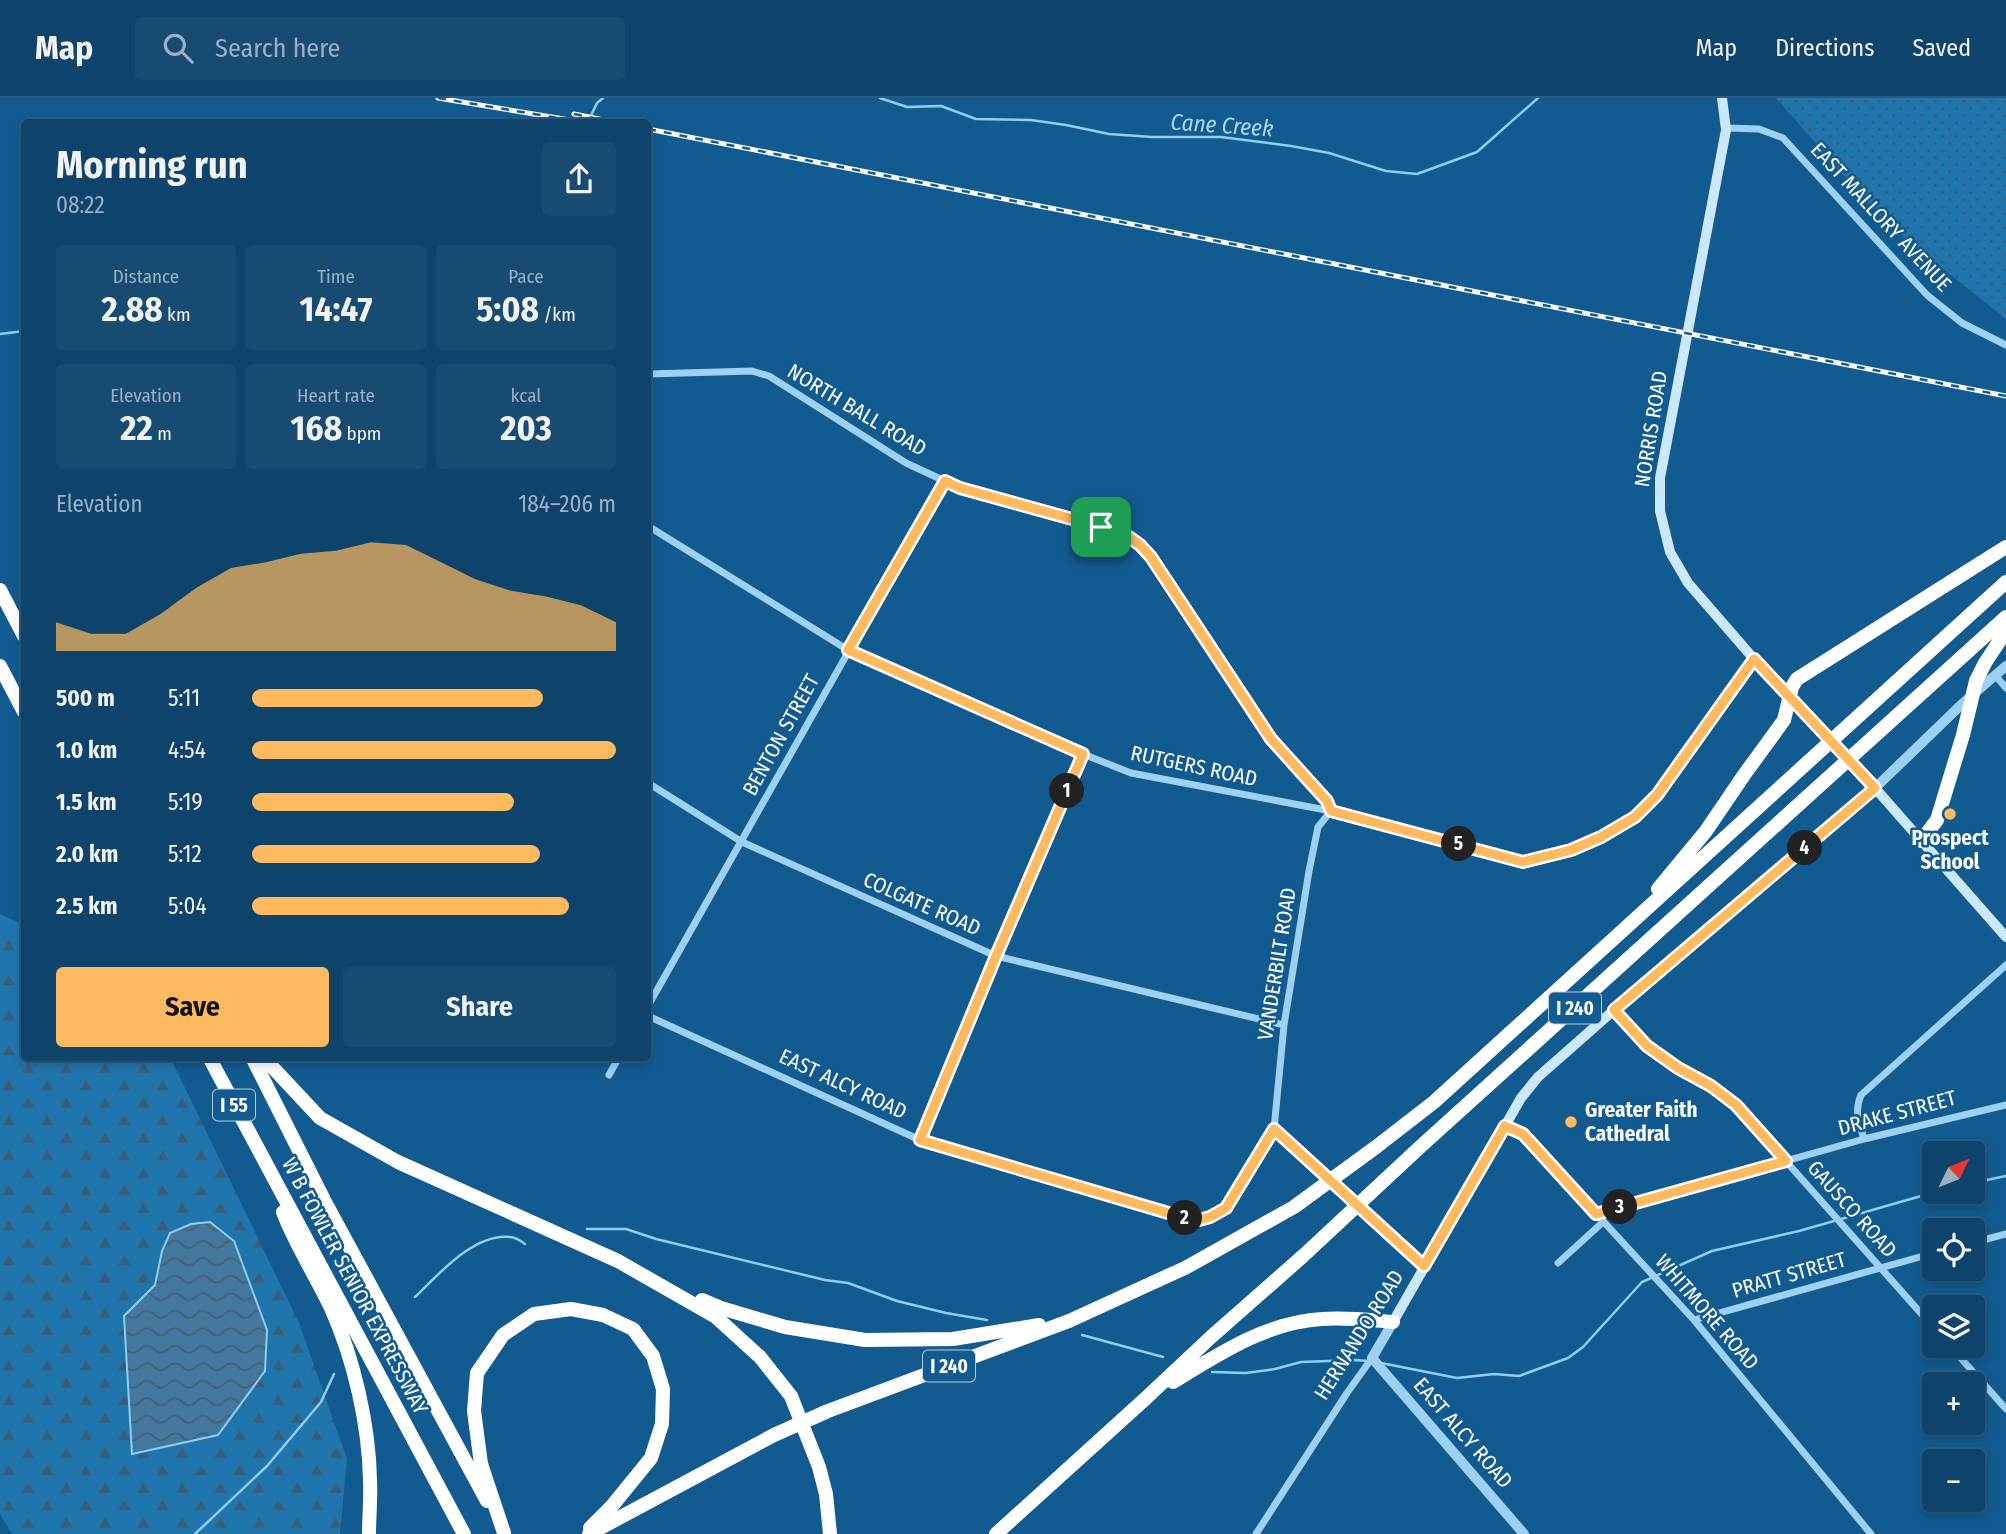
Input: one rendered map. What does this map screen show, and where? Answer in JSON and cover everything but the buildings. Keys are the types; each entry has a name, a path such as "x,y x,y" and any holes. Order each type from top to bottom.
{"highway":[{"path":"1633,921 1706,831 1784,720 1797,679 2006,547"},
{"name":"I 240","path":"586,1534 774,1436 828,1411 1069,1321 1185,1268 1304,1199 1434,1102 2006,582"},
{"path":"0,590 21,630"},
{"name":"I 240","path":"996,1534 2006,617"},
{"path":"1921,841 1937,820 1976,681 2006,631"},
{"path":"0,666 21,706"},
{"name":"W B FOWLER SENIOR EXPRESSWAY","path":"211,1061 464,1534"},
{"name":"W B FOWLER SENIOR EXPRESSWAY","path":"254,1061 324,1200 505,1534"},
{"path":"267,1061 320,1118 398,1162 721,1308 785,1327 865,1340 953,1339 1069,1321"},
{"path":"260,1152 289,1228 331,1309 345,1343 363,1413 370,1479 369,1534"},
{"path":"643,1274 716,1317 760,1357 790,1396 819,1467 826,1494 830,1534"},
{"path":"505,1534 481,1464 474,1411 477,1373 503,1335 534,1314 571,1308 603,1315 633,1329 653,1356 663,1389 662,1424 651,1458 586,1534"},
{"path":"1145,1399 1237,1345 1280,1327 1321,1319 1353,1318 1393,1322"}],"main road":[{"name":"NORRIS ROAD","path":"1722,98 1726,128 1660,478 1660,511 1670,552 1688,583 1754,659 1875,788 2006,937"},
{"name":"HERNANDO ROAD","path":"1393,1322 1521,1098 1538,1077 1875,788"}],"street":[{"name":"EAST MALLORY AVENUE","path":"1726,128 1759,130 1783,138 1927,295 1962,323 2006,345"},
{"name":"NORTH BALL ROAD","path":"651,374 752,371 769,376 906,463 960,488 1129,537 1151,557 1271,739 1327,801 1331,811"},
{"name":"BENTON STREET","path":"651,1001 945,481"},
{"name":"RUTGERS ROAD","path":"651,528 848,650 1083,754 1130,773 1331,811"},
{"path":"1331,811 1523,862 1571,850 1601,837 1635,817 1657,795 1754,659"},
{"name":"HERNANDO ROAD","path":"1875,788 1962,704 2006,666"},
{"path":"1995,675 2006,688"},
{"path":"920,1140 1083,754"},
{"name":"COLGATE ROAD","path":"651,785 742,842 996,956 1284,1025"},
{"name":"VANDERBILT ROAD","path":"1274,1129 1284,1025 1318,827 1331,811"},
{"path":"1864,1139 1857,1115 1861,1094 2006,965"},
{"name":"GAUSCO ROAD","path":"1614,1010 1647,1046 1736,1105 1922,1314"},
{"name":"EAST ALCY ROAD","path":"651,1017 920,1140 1182,1217 1199,1220 1226,1208 1274,1129"},
{"path":"609,1075 617,1061"},
{"name":"DRAKE STREET","path":"1596,1214 1864,1139 2006,1105"},
{"name":"WHITMORE ROAD","path":"1505,1126 1523,1134 1694,1320 1871,1534"},
{"path":"1274,1129 1424,1266"},
{"path":"1558,1263 1603,1222"},
{"path":"1985,1240 2006,1234"},
{"name":"PRATT STREET","path":"1694,1320 1922,1256"},
{"name":"HERNANDO ROAD","path":"1258,1531 1393,1322"},
{"name":"EAST ALCY ROAD","path":"1372,1358 1524,1534"},
{"path":"1961,1358 2006,1409"},
{"path":"1258,1531 1266,1534"}],"green space":[{"path":"1776,98 2006,98 2006,319 1886,223"},
{"path":"0,914 21,924 21,1061 172,1061 299,1323 347,1459 340,1534 12,1534 0,1514"}],"water":[{"path":"210,1222 234,1241 267,1330 265,1371 218,1435 132,1454 124,1316 155,1285 162,1251 170,1233 191,1224"}],"waterway":[{"name":"Cane Creek","path":"589,119 597,103 603,98"},
{"name":"Cane Creek","path":"880,98 907,107 941,106 976,119 1031,120 1109,134 1221,137 1291,146 1329,153 1386,171 1417,174 1477,152 1538,98"},
{"name":"Cane Creek","path":"0,334 21,331"},
{"path":"1985,1180 2006,1176"},
{"path":"1841,1219 1922,1196"},
{"path":"1381,1363 1457,1378 1494,1374 1519,1376 1568,1358 1583,1347 1642,1282 1712,1251 1834,1221"},
{"path":"587,1229 626,1229 656,1239 825,1280 848,1283 897,1301 987,1320"},
{"path":"415,1297 458,1257 483,1241 510,1237 525,1244"},
{"path":"1082,1335 1163,1357"},
{"path":"1212,1372 1246,1373 1301,1362 1368,1361"},
{"path":"195,1534 267,1466 321,1402 334,1374"}],"railway":[{"path":"438,98 564,119"},
{"path":"574,114 599,119"},
{"path":"651,130 2006,396"}],"place":[{"name":"Prospect School","path":"1950,814"},
{"name":"Greater Faith Cathedral","path":"1571,1122"}],"route":[{"path":"945,481 960,488 1101,527 1129,537 1151,557 1271,739 1327,801 1331,811 1523,862 1571,850 1601,837 1635,817 1657,795 1754,659 1875,788 1614,1010 1647,1046 1736,1105 1786,1161 1596,1214 1523,1134 1505,1126 1424,1266 1274,1129 1226,1208 1199,1220 920,1140 1083,754 848,650 945,481"}]}
